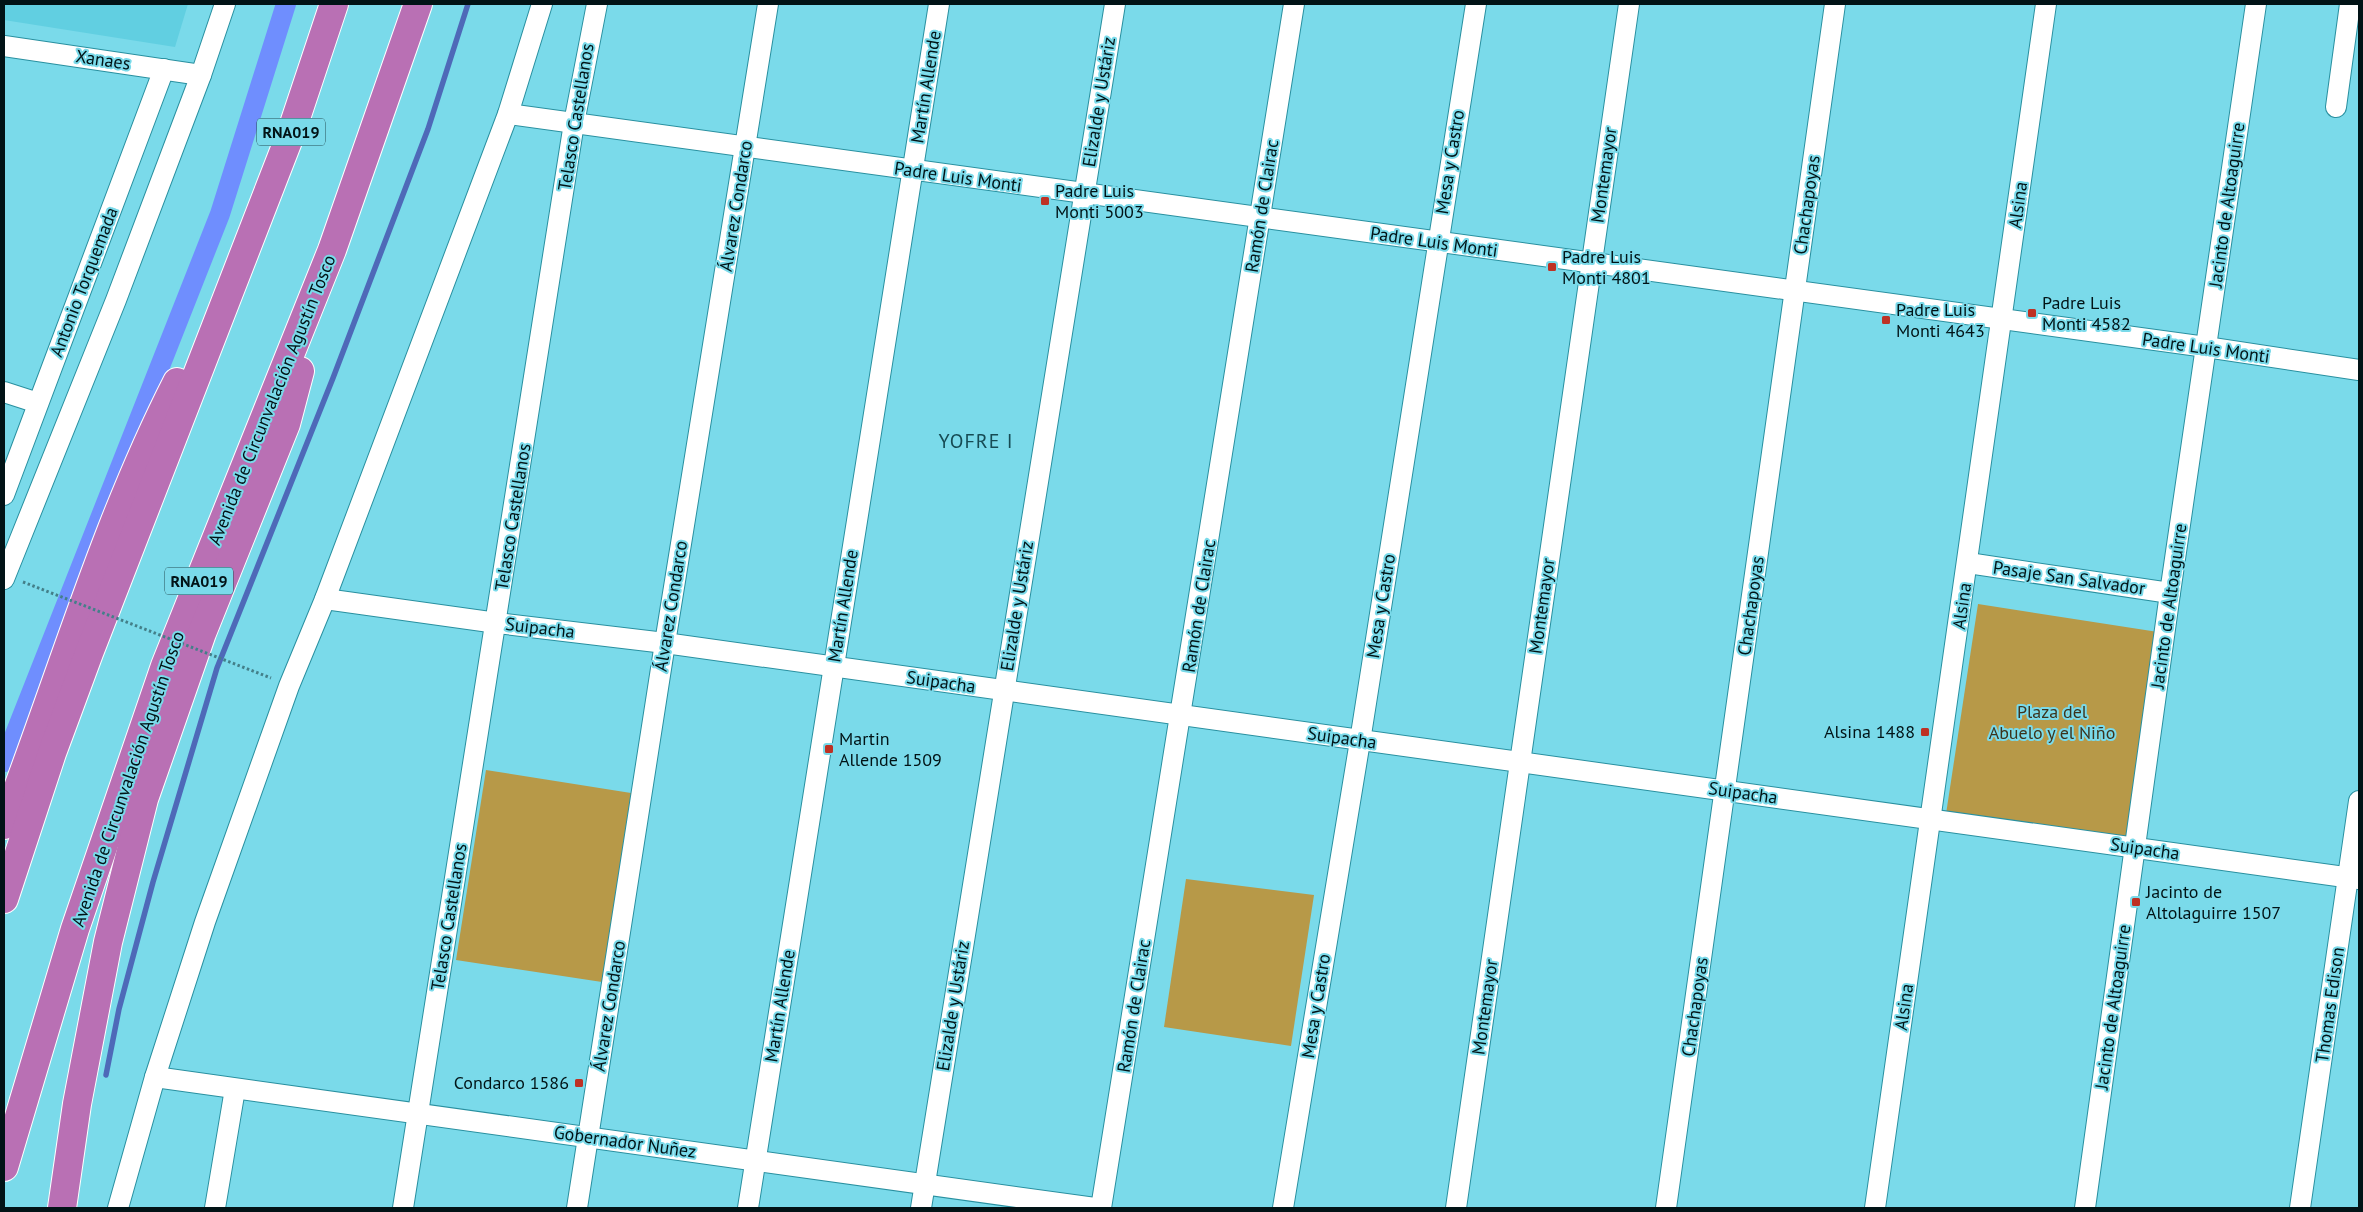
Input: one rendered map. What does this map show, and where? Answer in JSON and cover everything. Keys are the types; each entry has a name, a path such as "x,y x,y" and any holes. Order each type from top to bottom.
{"highway":[{"path":"315,63 326,4"},
{"name":"RNA019","path":"4,899 85,662 240,258 291,133 334,4"},
{"name":"Avenida de Circunvalación Agustín Tosco","path":"4,1167 72,938 165,666 332,250 418,4"},
{"path":"403,49 422,4"},
{"path":"62,1208 77,1104 106,952 144,799 202,633 286,424 332,250"},
{"path":"4,825 109,540 152,431 240,258"}],"street":[{"path":"13,580 201,75 224,4"},
{"path":"118,1208 155,1077 189,969 289,686 325,599 508,114 542,4"},
{"name":"Telasco Castellanos","path":"402,1208 497,623 574,123 597,4"},
{"name":"Álvarez Condarco","path":"577,1208 665,643 768,4"},
{"name":"Martín Allende","path":"748,1208 939,4"},
{"name":"Elizalde y Ustáriz","path":"921,1208 1115,4"},
{"name":"Ramón de Clairac","path":"1101,1208 1182,714 1294,4"},
{"name":"Mesa y Castro","path":"1283,1208 1360,741 1476,4"},
{"name":"Montemayor","path":"1456,1208 1629,4"},
{"name":"Chachapoyas","path":"1666,1208 1835,4"},
{"name":"Alsina","path":"1875,1208 2046,4"},
{"name":"Jacinto de Altoaguirre","path":"2085,1208 2170,593 2256,4"},
{"path":"2336,107 2350,4"},
{"name":"Xanaes","path":"4,46 201,75"},
{"name":"Antonio Torquemada","path":"4,495 164,69"},
{"name":"Padre Luis Monti","path":"508,114 746,146 912,171 2206,347 2359,370"},
{"path":"4,392 38,403"},
{"name":"Pasaje San Salvador","path":"1968,563 2170,593"},
{"name":"Suipacha","path":"325,599 497,623 665,643 833,668 1182,714 1360,741 2354,878"},
{"name":"Thomas Edison","path":"2300,1208 2354,878 2359,801"},
{"name":"Gobernador Nuñez","path":"155,1077 1095,1208"},
{"path":"216,1208 234,1089"}],"path":[{"path":"13,580 271,678"}],"shaded area":[{"path":"4,4 188,4 175,47 4,20"}],"green space":[{"name":"Plaza del Abuelo y el Niño","path":"1978,604 2158,632 2127,841 1946,814"},
{"path":"486,770 631,793 602,982 456,960"},
{"path":"1186,879 1314,895 1291,1046 1164,1027"}],"waterway":[{"path":"4,762 220,214 286,4"},
{"path":"106,1075 119,1009 153,882 217,668 333,378 428,129 468,4"}],"place":[{"name":"Padre Luis Monti 5003","path":"1045,201"},
{"name":"Padre Luis Monti 4801","path":"1552,267"},
{"name":"Padre Luis Monti 4582","path":"2032,313"},
{"name":"Padre Luis Monti 4643","path":"1886,320"},
{"name":"Alsina 1488","path":"1925,732"},
{"name":"Martin Allende 1509","path":"829,749"},
{"name":"Jacinto de Altolaguirre 1507","path":"2136,902"},
{"name":"Condarco 1586","path":"579,1083"}],"district":[{"name":"YOFRE I","path":"976,441"}]}
